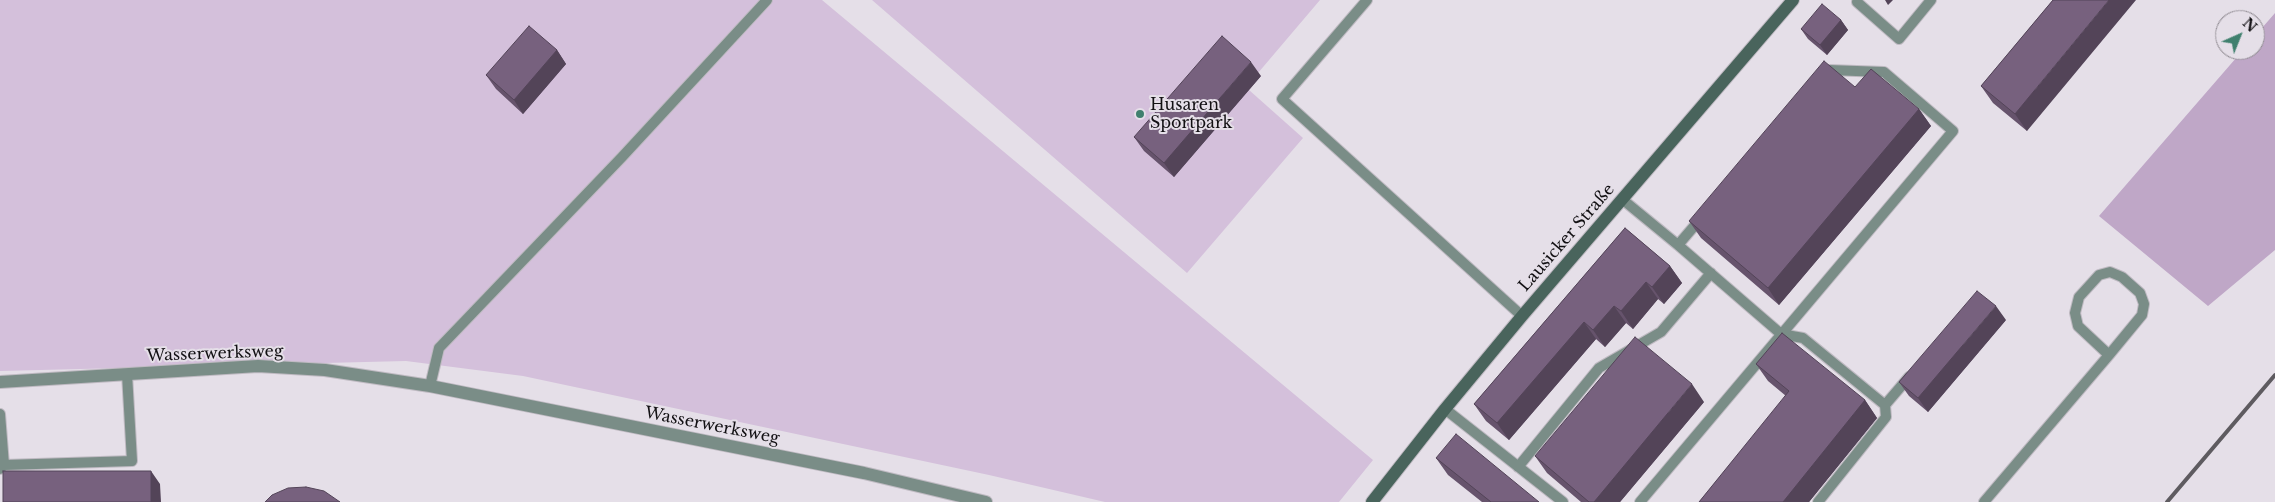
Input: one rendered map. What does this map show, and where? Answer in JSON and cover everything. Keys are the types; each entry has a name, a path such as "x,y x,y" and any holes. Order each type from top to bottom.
{"main road":[{"name":"Lausicker Straße","path":"1372,502 1445,409 1522,316 1793,0"}],"street":[{"name":"Wasserwerksweg","path":"0,382 258,366 325,370 430,386 864,473 986,502"}],"lane":[{"path":"430,386 439,348 622,158 767,0"},
{"path":"1367,0 1282,99 1522,316"},
{"path":"1857,2 1899,39 1931,0"},
{"path":"1640,502 1953,131 1884,72 1828,70 1816,85"},
{"path":"1622,199 1781,334 1802,338 1885,405"},
{"path":"1678,245 1709,208"},
{"path":"1984,502 2142,315 2144,304 2140,293 2122,277 2110,272 2099,275 2079,297 2075,313 2078,326 2108,355"},
{"path":"1518,467 1599,368 1661,332 1711,273"},
{"path":"1818,502 1886,417 1885,405 1916,368"},
{"path":"0,414 2,467 132,461 127,374"},
{"path":"1445,409 1563,502"}],"shaded area":[{"path":"0,0 822,0 1373,460 1339,502 1105,502 989,475 523,376 406,361 0,371"},
{"name":"Husaren Sportpark","path":"872,0 1320,0 1258,73 1261,76 1249,90 1303,138 1187,273"},
{"path":"2275,13 2275,250 2208,306 2099,216 2234,60 2265,60 2265,24"}],"building":[{"path":"2053,0 2109,0 2015,114 1981,86"},
{"path":"1822,4 1841,20 1820,45 1801,29"},
{"path":"529,26 557,50 514,100 486,75"},
{"path":"1222,36 1251,62 1164,163 1134,137"},
{"path":"1824,61 1855,87 1871,69 1919,109 1768,288 1689,221"},
{"path":"1625,228 1670,266 1652,287 1646,282 1621,311 1614,306 1593,330 1584,322 1497,423 1474,404"},
{"path":"1977,291 1996,306 1918,398 1899,382"},
{"path":"1782,333 1865,400 1783,502 1699,502 1789,391 1756,364"},
{"path":"1635,337 1692,384 1594,502 1589,502 1535,456"},
{"path":"1456,434 1539,502 1491,502 1436,458"},
{"path":"3,471 151,471 151,502 3,502"},
{"path":"306,487 324,491 340,502 265,502 272,495 288,488"}],"railway":[{"path":"2167,502 2275,375"}],"place":[{"name":"Husaren Sportpark","path":"1140,114"}]}
